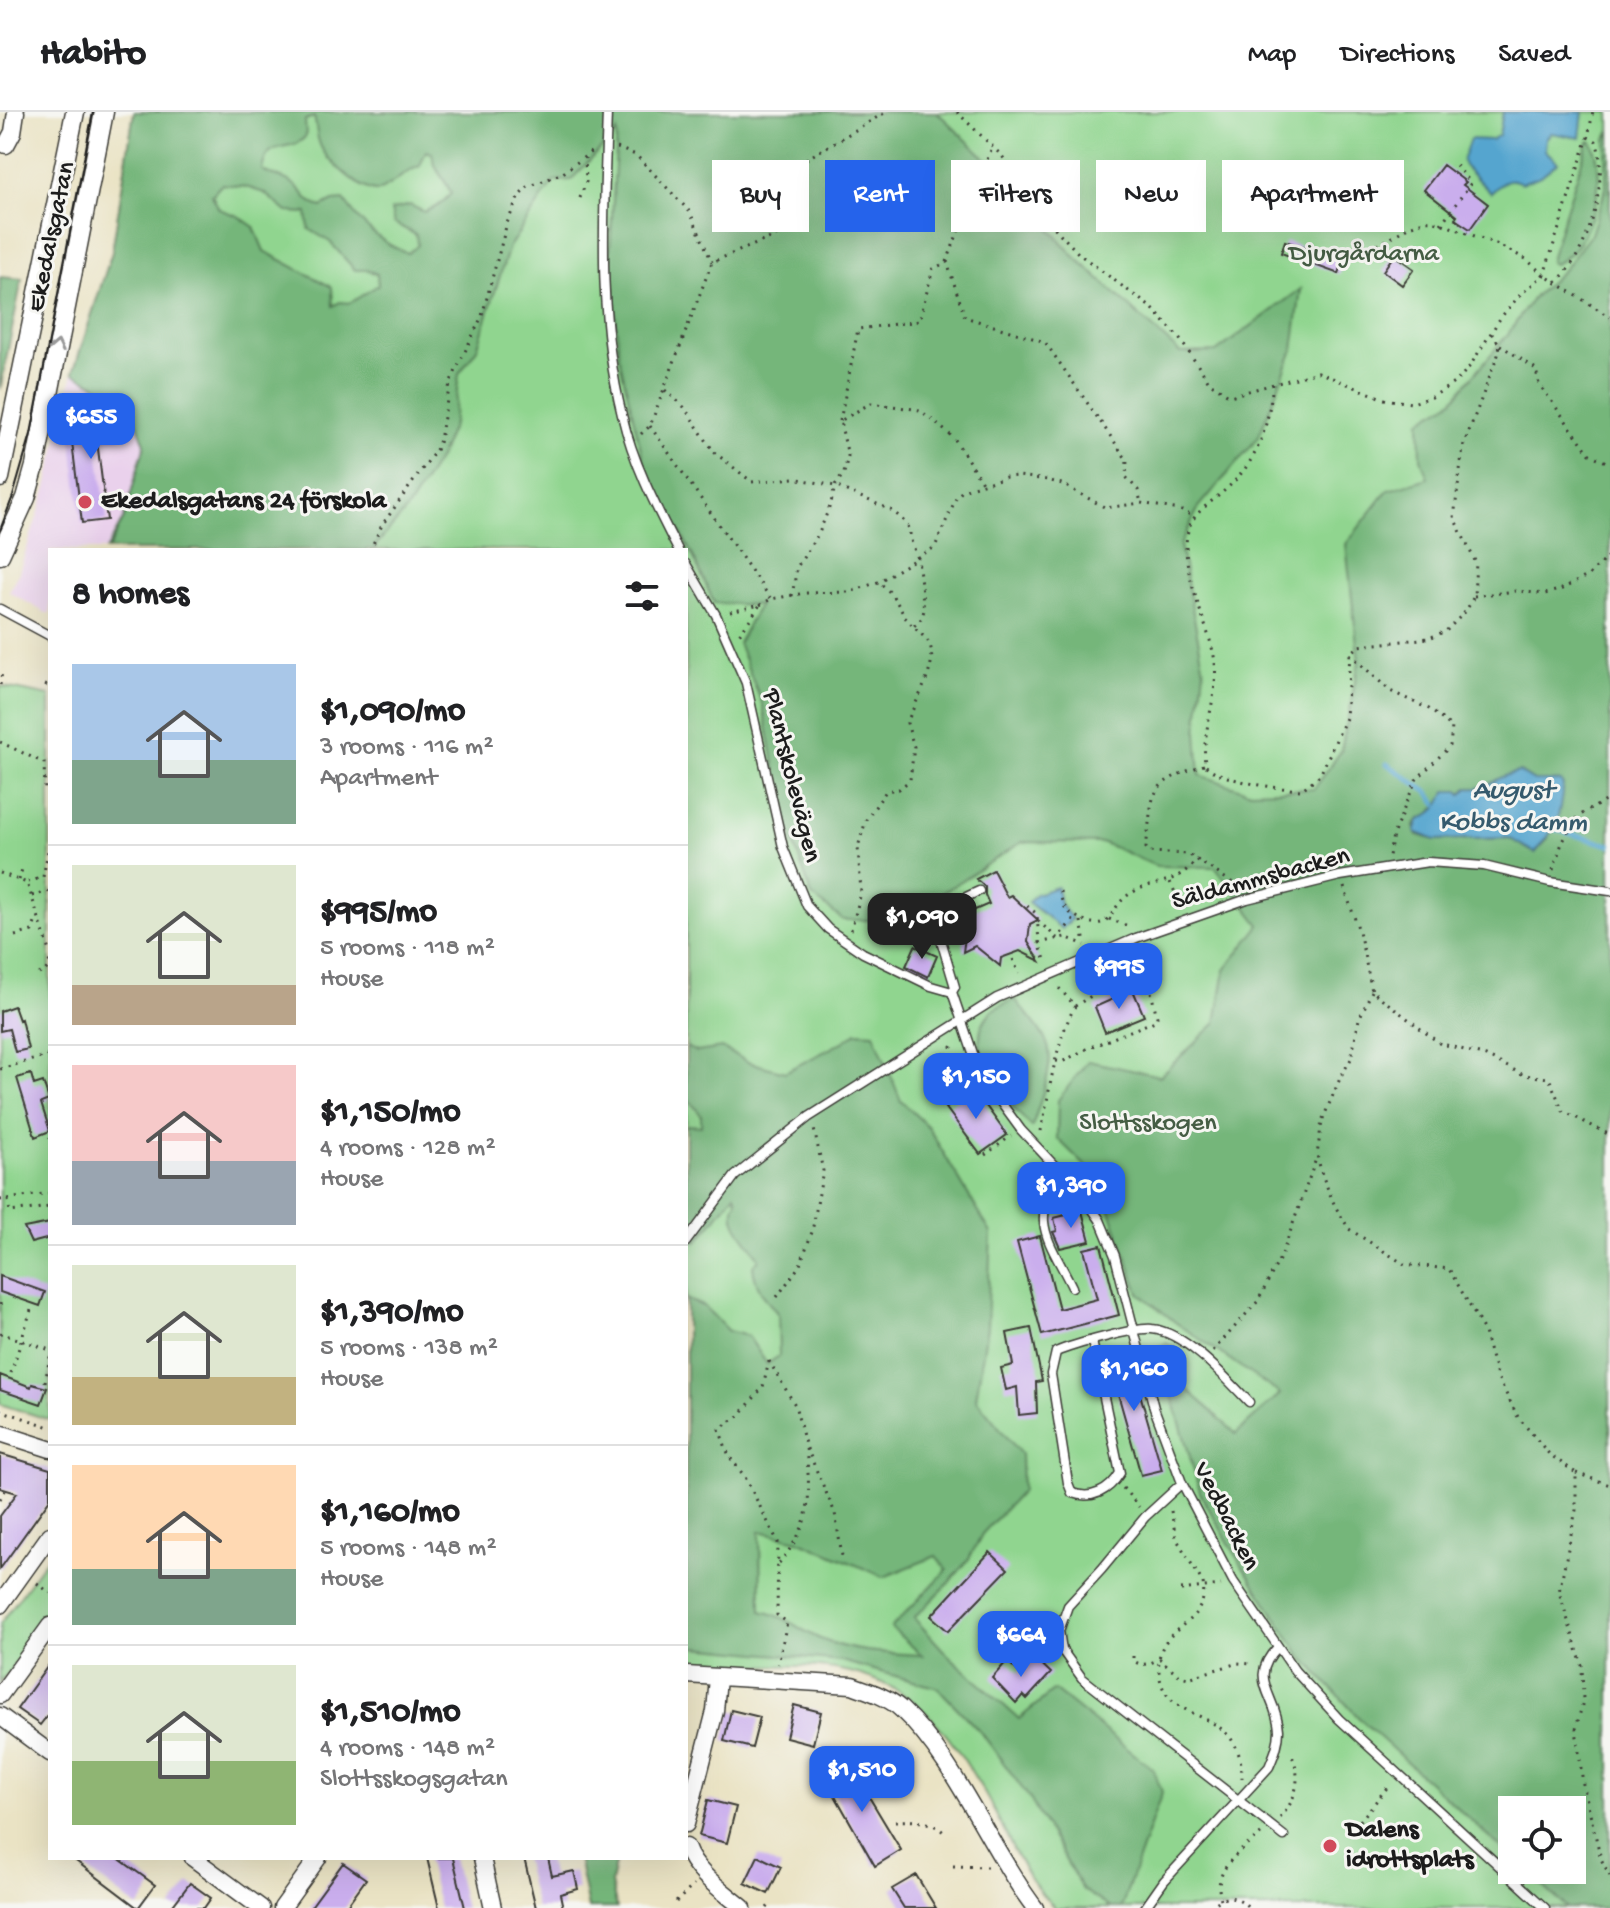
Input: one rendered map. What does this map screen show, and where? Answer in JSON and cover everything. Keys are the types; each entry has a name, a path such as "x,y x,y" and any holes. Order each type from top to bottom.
{"street":[{"path":"6,145 13,132 16,112"},
{"name":"Ekedalsgatan","path":"0,478 75,112"},
{"name":"Ekedalsgatan","path":"0,555 22,509 35,466 104,112"},
{"path":"0,1433 48,1448"},
{"path":"0,1605 48,1538"},
{"path":"0,1695 48,1629"},
{"path":"688,1675 852,1685 877,1694 900,1708 935,1749 1035,1908"},
{"path":"688,1816 715,1711 718,1678"},
{"path":"0,1716 48,1752"},
{"path":"688,1851 705,1875 743,1908"},
{"path":"196,1860 261,1908"},
{"path":"282,1908 317,1860"},
{"path":"482,1860 493,1908"}],"lane":[{"path":"607,112 602,260 610,356 621,415 631,447 655,506 677,548"},
{"name":"Plantskolevägen","path":"688,567 716,615 746,683 783,847 807,906 828,929 863,953 926,985 952,992"},
{"path":"0,609 48,635"},
{"name":"Säldammsbacken","path":"688,1239 735,1176 809,1117 961,1018 1023,985 1151,932 1247,899 1340,876 1428,862 1484,866 1550,882 1610,891"},
{"path":"961,1018 938,930 939,920 945,908 979,891"},
{"name":"Vedbacken","path":"961,1018 980,1074 1020,1129 1084,1197 1100,1220 1115,1256 1154,1408 1182,1483 1234,1583 1295,1671 1339,1719 1545,1908"},
{"path":"1064,1176 1046,1198 1043,1211 1050,1243 1072,1287"},
{"path":"1092,1341 1120,1473 1101,1492 1082,1496 1072,1493 1051,1374 1056,1352 1092,1341 1151,1328 1175,1337 1206,1360 1249,1402"},
{"path":"1182,1483 1146,1516 1068,1606 1059,1631 1062,1650 1082,1678 1284,1836"},
{"path":"1145,1908 1235,1797 1269,1767 1278,1745 1279,1728 1263,1680 1263,1668 1278,1647"}],"path":[{"path":"712,262 785,232 801,162 886,112"},
{"path":"957,112 993,145 1051,224 1079,254 1153,309 1179,338 1210,383 1230,396 1318,372 1365,392 1405,403 1432,397 1464,374 1501,317 1521,294 1544,275 1594,112"},
{"path":"1556,282 1567,273 1578,255 1601,198 1600,150 1596,141 1588,137"},
{"path":"371,548 382,525 436,450 450,383 482,316 507,223 519,196 528,187 563,173 593,149 606,144 636,155 690,212 712,262 650,426 631,447"},
{"path":"993,145 986,163 972,183 956,192 957,211 962,221 947,262 965,317 1045,342 1127,460 1126,477 1138,490 1141,503"},
{"path":"580,198 586,182 585,158"},
{"path":"1441,224 1471,183 1455,164"},
{"path":"1346,249 1375,246 1418,222 1429,220 1496,244 1526,259 1544,275 1610,317"},
{"path":"792,596 797,567 819,533 835,486 844,473 848,456 840,421 858,329 919,321 933,269 947,262"},
{"path":"1492,334 1500,345 1536,369 1539,384 1590,454 1610,464"},
{"path":"1205,765 1219,774 1301,790 1315,781 1329,759 1346,718 1350,654 1359,646 1429,638 1446,631 1466,611 1474,596 1476,563 1454,518 1463,447 1495,366 1500,345"},
{"path":"1205,765 1215,668 1190,577 1188,530 1195,517 1245,472 1252,461 1263,437 1273,384"},
{"path":"664,390 684,407 714,452 752,482 794,478 835,486 891,510 901,518 910,529 918,559 924,610 922,618 913,627"},
{"path":"840,421 871,403 920,410 954,438 984,485"},
{"path":"650,426 771,599"},
{"path":"716,615 760,605 771,599 805,593 850,592 878,582 935,547 956,498 963,490 1006,477 1034,477 1062,484 1106,508 1141,503 1180,510 1195,517"},
{"path":"1474,596 1516,591 1545,594 1562,589 1589,575 1610,554"},
{"path":"856,915 861,893 858,847 866,820 886,791 906,785 912,772 914,747 907,723 929,672 932,657 927,641 913,627 893,596 878,582"},
{"path":"731,646 760,605"},
{"path":"1350,654 1390,691 1429,709 1452,727 1450,746 1416,780 1393,835 1387,868"},
{"path":"0,685 2,672"},
{"path":"0,742 44,763 45,791"},
{"path":"1205,765 1161,783 1153,795 1148,815 1146,848 1149,852 1188,854 1243,890 1247,899"},
{"path":"1550,882 1562,843 1577,817 1610,798"},
{"path":"0,873 27,883 43,877 48,851"},
{"path":"1076,917 1093,925 1109,919 1128,895 1151,883 1170,882 1185,873 1197,859"},
{"path":"19,880 22,869"},
{"path":"1206,1360 1258,1301 1283,1252 1317,1155 1322,1121 1351,1059 1359,1019 1372,991 1359,931 1340,876"},
{"path":"1170,882 1182,907 1184,920"},
{"path":"27,883 48,940"},
{"path":"1039,943 1065,937 1082,944 1081,920 1068,912 1061,901 1060,891"},
{"path":"32,896 48,892"},
{"path":"1027,906 1037,914 1039,943 1050,974 1075,1006"},
{"path":"1057,938 1076,917"},
{"path":"1109,919 1129,926 1136,938"},
{"path":"15,936 32,931 40,920"},
{"path":"1037,920 1057,938"},
{"path":"1056,1061 1062,1062 1155,1021 1157,1017 1147,975 1155,947 1151,932"},
{"path":"1013,959 1023,985"},
{"path":"39,974 48,965"},
{"path":"1037,1147 1056,1061 1075,1006 1096,993 1147,975"},
{"path":"1372,991 1439,1043 1486,1056 1524,1075 1549,1078 1563,1111 1610,1135"},
{"path":"941,1054 951,1057 958,1069 954,1079 944,1084 934,1082 928,1069 931,1059 941,1054"},
{"path":"0,1069 48,1056"},
{"path":"777,1297 800,1265 812,1232 823,1171 809,1117"},
{"path":"985,1155 1020,1129"},
{"path":"1317,1155 1335,1206 1349,1229 1404,1264 1449,1269 1483,1329 1497,1376 1518,1417 1549,1454 1576,1473 1610,1485"},
{"path":"0,1200 48,1193"},
{"path":"8,1200 10,1212 48,1207"},
{"path":"11,1373 31,1310"},
{"path":"0,1333 48,1349"},
{"path":"775,1679 787,1622 777,1615 777,1565 778,1542 745,1477 729,1456 719,1429 739,1416 763,1387 769,1361 795,1405 805,1444 810,1497 799,1540 777,1565"},
{"path":"45,1382 48,1367"},
{"path":"0,1410 48,1426"},
{"path":"805,1444 835,1513 842,1556"},
{"path":"1576,1473 1576,1510 1559,1592 1582,1665 1583,1701 1576,1729 1583,1784 1601,1859 1610,1876"},
{"path":"1116,1480 1146,1516"},
{"path":"0,1499 3,1491"},
{"path":"1168,1494 1176,1538 1204,1588 1204,1602 1198,1613 1171,1633 1163,1645 1160,1680 1173,1701 1218,1726 1235,1743 1242,1766 1242,1779 1235,1797"},
{"path":"1181,1590 1234,1583"},
{"path":"1133,1656 1138,1664 1160,1659"},
{"path":"1160,1659 1180,1676 1188,1678 1238,1663 1263,1668"},
{"path":"1355,1827 1399,1773"},
{"path":"895,1821 940,1827 945,1834"},
{"path":"953,1866 992,1867 1005,1862"},
{"path":"676,1902 705,1875"},
{"path":"1211,1908 1217,1901 1229,1897 1242,1901 1249,1908"},
{"path":"767,1908 771,1903"}],"shaded area":[{"name":"Ekedalsgatans 24 förskola","path":"73,373 130,403 145,444 124,518 107,548 48,548 46,613 9,592 19,572 47,487"}],"green space":[{"name":"Slottsskogen","path":"134,112 1610,112 1610,1908 1055,1908 1032,1881 965,1761 948,1737 910,1699 863,1676 835,1669 688,1661 688,548 107,548 124,518 145,444 130,403 73,373 112,252"},
{"path":"134,112 937,112 987,160 951,160 951,232 1053,232 1072,254 1180,353 1216,352 1301,289 1293,350 1258,438 1199,507 1180,545 1204,670 1197,732 1200,775 1247,791 1314,789 1341,751 1359,662 1346,544 1388,490 1428,478 1421,458 1420,421 1453,400 1508,334 1532,299 1564,269 1591,234 1606,188 1606,139 1610,131 1610,1908 1567,1908 1540,1884 1586,1884 1586,1796 1498,1796 1498,1845 1361,1720 1300,1654 1201,1495 1158,1347 1166,1343 1178,1349 1183,1385 1236,1434 1280,1394 1175,1322 1139,1293 1099,1179 1057,1138 1058,1100 1088,1061 1160,1076 1216,1023 1225,970 1260,925 1215,867 1156,866 1104,843 1022,842 917,909 880,920 843,920 812,896 784,815 763,706 738,643 759,605 714,603 694,558 645,467 619,357 610,252 617,132 571,180 554,181 509,247 477,349 459,374 453,424 439,458 406,511 375,548 109,548 124,518 145,444 130,403 73,373 112,252","holes":["314,117 321,147 346,175 364,187 378,191 420,166 426,151 432,153 451,194 438,206 424,212 410,205 391,210 394,223 416,235 418,245 408,253 372,232 344,200 322,207 316,205 297,186 262,170 265,159 275,149 306,136 305,120","222,184 264,193 287,212 307,213 309,229 330,242 355,270 377,274 378,285 350,303 340,302 333,306 332,287 264,251 254,227 238,216 219,209 212,195","1520,772 1534,781 1548,839 1535,853 1509,838 1435,840 1418,835 1414,828 1418,820 1430,815 1437,804 1468,788 1481,789"]},
{"path":"1591,141 1599,172 1594,209 1578,243 1567,256 1554,264 1550,262 1552,253 1588,142"},
{"path":"0,277 22,279 0,390"},
{"path":"0,686 48,696 48,1419 0,1404"},
{"path":"1015,999 1042,1034 1050,1054 1045,1086 1032,1127 998,1088 982,1055 980,1039 983,1024 993,1010"},
{"path":"857,1032 874,1033 901,1101 928,1127 991,1233 987,1327 976,1399 1021,1454 1022,1491 982,1534 969,1559 950,1582 914,1618 945,1652 1019,1719 1054,1690 1153,1769 1162,1792 1121,1908 1111,1908 1083,1890 1030,1799 983,1735 938,1688 841,1661 688,1646 688,1300 705,1307 728,1331 748,1336 767,1364 779,1356 778,1314 758,1286 753,1266 759,1259 736,1224 735,1194 697,1242 688,1241 688,1125 701,1126 701,1115 688,1099 688,1048 697,1052 722,1048 748,1062 785,1072","holes":["760,1531 798,1540 884,1577 936,1556 947,1570 891,1628 922,1655 847,1648 761,1611"]},
{"path":"48,1557 48,1618 0,1684 0,1624"},
{"path":"578,1860 616,1860 611,1884 617,1908 588,1908"}],"water":[{"path":"1503,112 1583,112 1580,138 1551,133 1546,139 1545,150 1558,162 1541,176 1521,183 1508,180 1491,193 1462,161 1470,139 1491,140 1499,135"},
{"name":"August Kobbs damm","path":"1519,772 1534,781 1560,781 1563,785 1556,822 1535,853 1509,838 1435,840 1415,832 1419,820 1436,808 1446,791 1462,794 1468,788 1481,787"},
{"path":"1057,887 1060,904 1072,919 1062,929 1028,902 1035,894"}],"building":[{"path":"1443,165 1488,204 1470,229 1424,190"},
{"path":"1285,241 1343,261 1339,274 1281,253"},
{"path":"1394,255 1414,269 1402,285 1383,271"},
{"path":"117,412 120,438 97,441 107,520 82,523 69,418"},
{"path":"993,870 1007,897 1011,895 1038,920 1030,924 1028,942 1040,961 1020,951 1001,958 1000,966 975,946 963,952 968,913 989,904 985,887 976,879"},
{"path":"915,946 937,956 928,977 906,966"},
{"path":"1133,990 1144,1016 1105,1032 1095,1007"},
{"path":"14,1006 21,1019 28,1049 15,1052 9,1029 0,1031 0,1011"},
{"path":"31,1074 34,1085 43,1082 48,1100 41,1103 48,1132 35,1137 17,1078"},
{"path":"973,1088 1007,1135 980,1154 946,1108"},
{"path":"1082,1211 1090,1241 1060,1248 1053,1232 1057,1231 1054,1218"},
{"path":"48,1223 48,1239 31,1243 24,1228"},
{"path":"1040,1236 1059,1309 1097,1299 1084,1249 1101,1245 1119,1315 1042,1335 1017,1242"},
{"path":"0,1276 45,1292 40,1306 0,1292"},
{"path":"1031,1328 1042,1381 1036,1382 1037,1413 1019,1415 1017,1387 1006,1390 1001,1368 1013,1365 1007,1333"},
{"path":"1127,1349 1162,1470 1141,1475 1107,1355"},
{"path":"0,1375 31,1387 32,1384 47,1388 41,1404 0,1390"},
{"path":"0,1454 48,1468 48,1502 0,1569 0,1516 17,1493 0,1488"},
{"path":"990,1552 1008,1569 948,1631 931,1616"},
{"path":"1033,1656 1051,1673 1027,1699 1023,1695 1016,1703 992,1678 1007,1661 1019,1672"},
{"path":"48,1666 48,1715 40,1725 17,1709"},
{"path":"794,1705 821,1712 813,1744 786,1737"},
{"path":"731,1710 760,1717 752,1748 724,1741"},
{"path":"848,1762 901,1850 875,1866 824,1776"},
{"path":"708,1800 736,1807 727,1843 699,1836"},
{"path":"758,1856 781,1867 768,1894 745,1883"},
{"path":"75,1860 121,1860 155,1885 138,1908"},
{"path":"427,1860 453,1860 465,1908 439,1908"},
{"path":"524,1860 548,1860 552,1876 574,1871 578,1889 560,1894 563,1908 536,1908"},
{"path":"343,1863 366,1879 345,1908 310,1908"},
{"path":"916,1875 936,1908 904,1908 892,1889"},
{"path":"190,1883 211,1898 204,1908 171,1908"}],"waterway":[{"path":"1387,764 1428,792 1437,804"},
{"path":"1554,829 1610,845"}],"tram line":[{"path":"0,530 31,434 93,112"}],"place":[{"name":"Ekedalsgatans 24 förskola","path":"85,502"},
{"name":"Dalens idrottsplats","path":"1330,1846"}],"park label":[{"name":"Djurgårdarna","path":"1364,255"}]}
